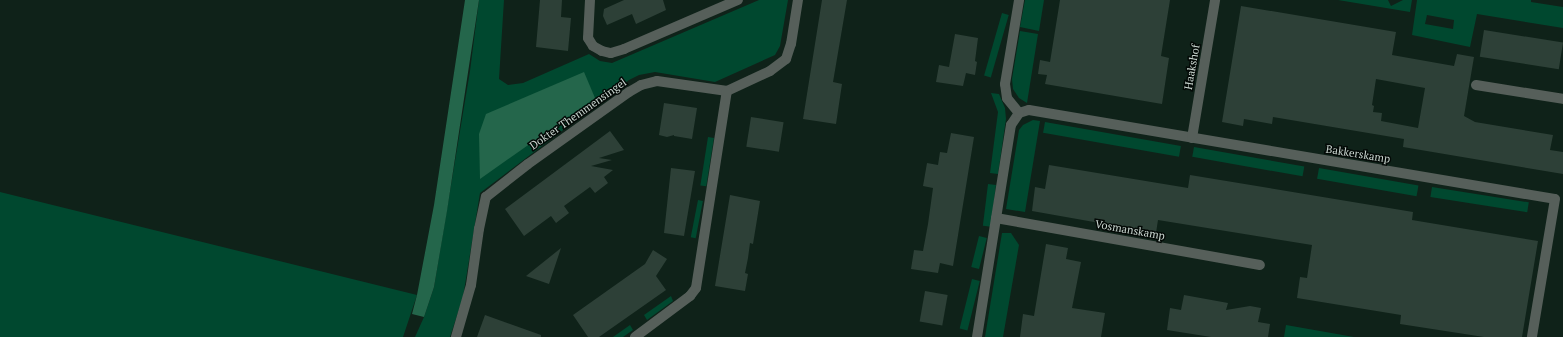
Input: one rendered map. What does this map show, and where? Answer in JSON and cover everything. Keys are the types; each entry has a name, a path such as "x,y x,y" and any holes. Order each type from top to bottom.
{"street":[{"path":"590,0 588,38 593,46 602,51 611,53 624,50 738,0"},
{"path":"635,337 690,296 696,288 728,91 770,71 786,59 792,44 798,0"},
{"path":"977,337 1011,125 1019,113 1007,98 1005,84 1019,0"},
{"name":"Haakshof","path":"1192,138 1215,0"},
{"name":"Dokter Themmensingel","path":"456,337 472,286 479,229 486,197 622,96 641,85 657,81 728,91"},
{"path":"1476,85 1563,99"},
{"name":"Bakkerskamp","path":"1019,113 1029,110 1555,199 1532,337"},
{"name":"Vosmanskamp","path":"996,218 1260,265"}],"shaded area":[{"path":"465,0 479,0 434,287 424,317 412,314 434,205"},
{"path":"479,0 504,0 499,79 508,85 523,83 589,54 600,61 612,63 759,0 788,0 780,46 775,55 715,82 655,72 639,75 629,80 480,193 463,297 450,337 415,337 424,317 434,287 470,71"},
{"path":"1025,0 1044,0 1039,31 1020,27"},
{"path":"1338,0 1388,0 1391,6 1403,0 1412,0 1410,12"},
{"path":"1417,0 1531,0 1531,2 1563,7 1563,28 1477,14 1470,47 1412,35","holes":["1427,15 1454,20 1453,29 1425,24"]},
{"path":"1002,13 1009,15 991,77 984,75"},
{"path":"1020,31 1038,34 1027,103 1019,98 1013,89 1012,79"},
{"path":"584,72 595,98 480,179 479,134 486,114"},
{"path":"991,93 999,94 1005,108 1006,119 998,174 990,173 998,112"},
{"path":"1033,120 1040,121 1025,212 1006,209 1019,130 1023,125"},
{"path":"1045,122 1181,146 1179,157 1043,133"},
{"path":"708,137 714,138 706,186 700,185"},
{"path":"1194,147 1304,166 1303,176 1192,157"},
{"path":"1319,168 1418,186 1417,196 1317,179"},
{"path":"988,184 996,185 991,227 983,226"},
{"path":"1432,187 1529,202 1527,212 1430,197"},
{"path":"0,192 417,295 403,337 0,337"},
{"path":"698,200 703,201 696,238 691,237"},
{"path":"1002,233 1011,233 1019,245 1003,337 985,337"},
{"path":"979,236 987,238 979,269 971,267"},
{"path":"972,279 980,281 967,330 960,328"},
{"path":"671,296 673,301 647,320 644,315"},
{"path":"630,325 633,330 623,337 613,337"},
{"path":"1286,325 1354,337 1284,337"}],"building":[{"path":"540,0 562,0 561,17 571,18 568,51 536,47"},
{"path":"624,0 663,0 666,10 636,24 632,14 607,25 603,16 604,9"},
{"path":"822,0 847,0 833,82 842,84 836,124 803,119"},
{"path":"1060,0 1170,0 1161,56 1169,58 1162,104 1045,84 1047,75 1038,74 1040,60 1050,62"},
{"path":"1241,6 1396,32 1392,55 1454,66 1457,54 1474,57 1464,116 1475,122 1553,135 1550,150 1563,152 1563,174 1403,147 1404,139 1273,117 1272,124 1244,119 1243,126 1222,122","holes":["1376,79 1425,88 1418,128 1381,121 1382,113 1373,112 1374,106 1372,105"]},
{"path":"1484,30 1563,43 1559,69 1480,57"},
{"path":"955,34 978,38 975,75 966,73 963,86 936,82 939,65 949,67"},
{"path":"664,103 697,108 692,139 674,135 667,137 659,135"},
{"path":"751,117 784,122 779,152 746,147"},
{"path":"610,131 624,150 599,158 612,160 591,166 613,170 604,177 608,183 595,193 590,187 564,206 569,213 556,223 551,216 524,236 505,209"},
{"path":"951,133 974,137 953,266 940,263 938,273 911,269 914,250 923,251 928,224 933,188 923,186 927,163 938,165 940,152 947,153"},
{"path":"1049,165 1188,188 1190,175 1413,212 1412,220 1538,241 1522,337 1484,337 1400,324 1401,315 1297,298 1300,277 1307,278 1312,245 1158,220 1156,233 1032,211 1035,187 1045,189"},
{"path":"671,168 695,171 684,236 664,233"},
{"path":"730,195 760,201 753,244 750,243 745,273 748,274 745,291 715,286"},
{"path":"1046,244 1068,248 1066,259 1081,262 1072,308 1105,313 1101,337 1020,337 1023,314 1034,316"},
{"path":"561,248 549,284 526,276"},
{"path":"653,250 667,259 656,276 666,290 599,337 588,337 573,315 645,264"},
{"path":"925,291 948,295 942,326 920,322"},
{"path":"1184,295 1228,303 1226,310 1250,306 1261,308 1258,322 1270,324 1268,337 1211,337 1167,330 1170,308 1181,310"},
{"path":"485,315 541,335 541,337 477,337"}]}
